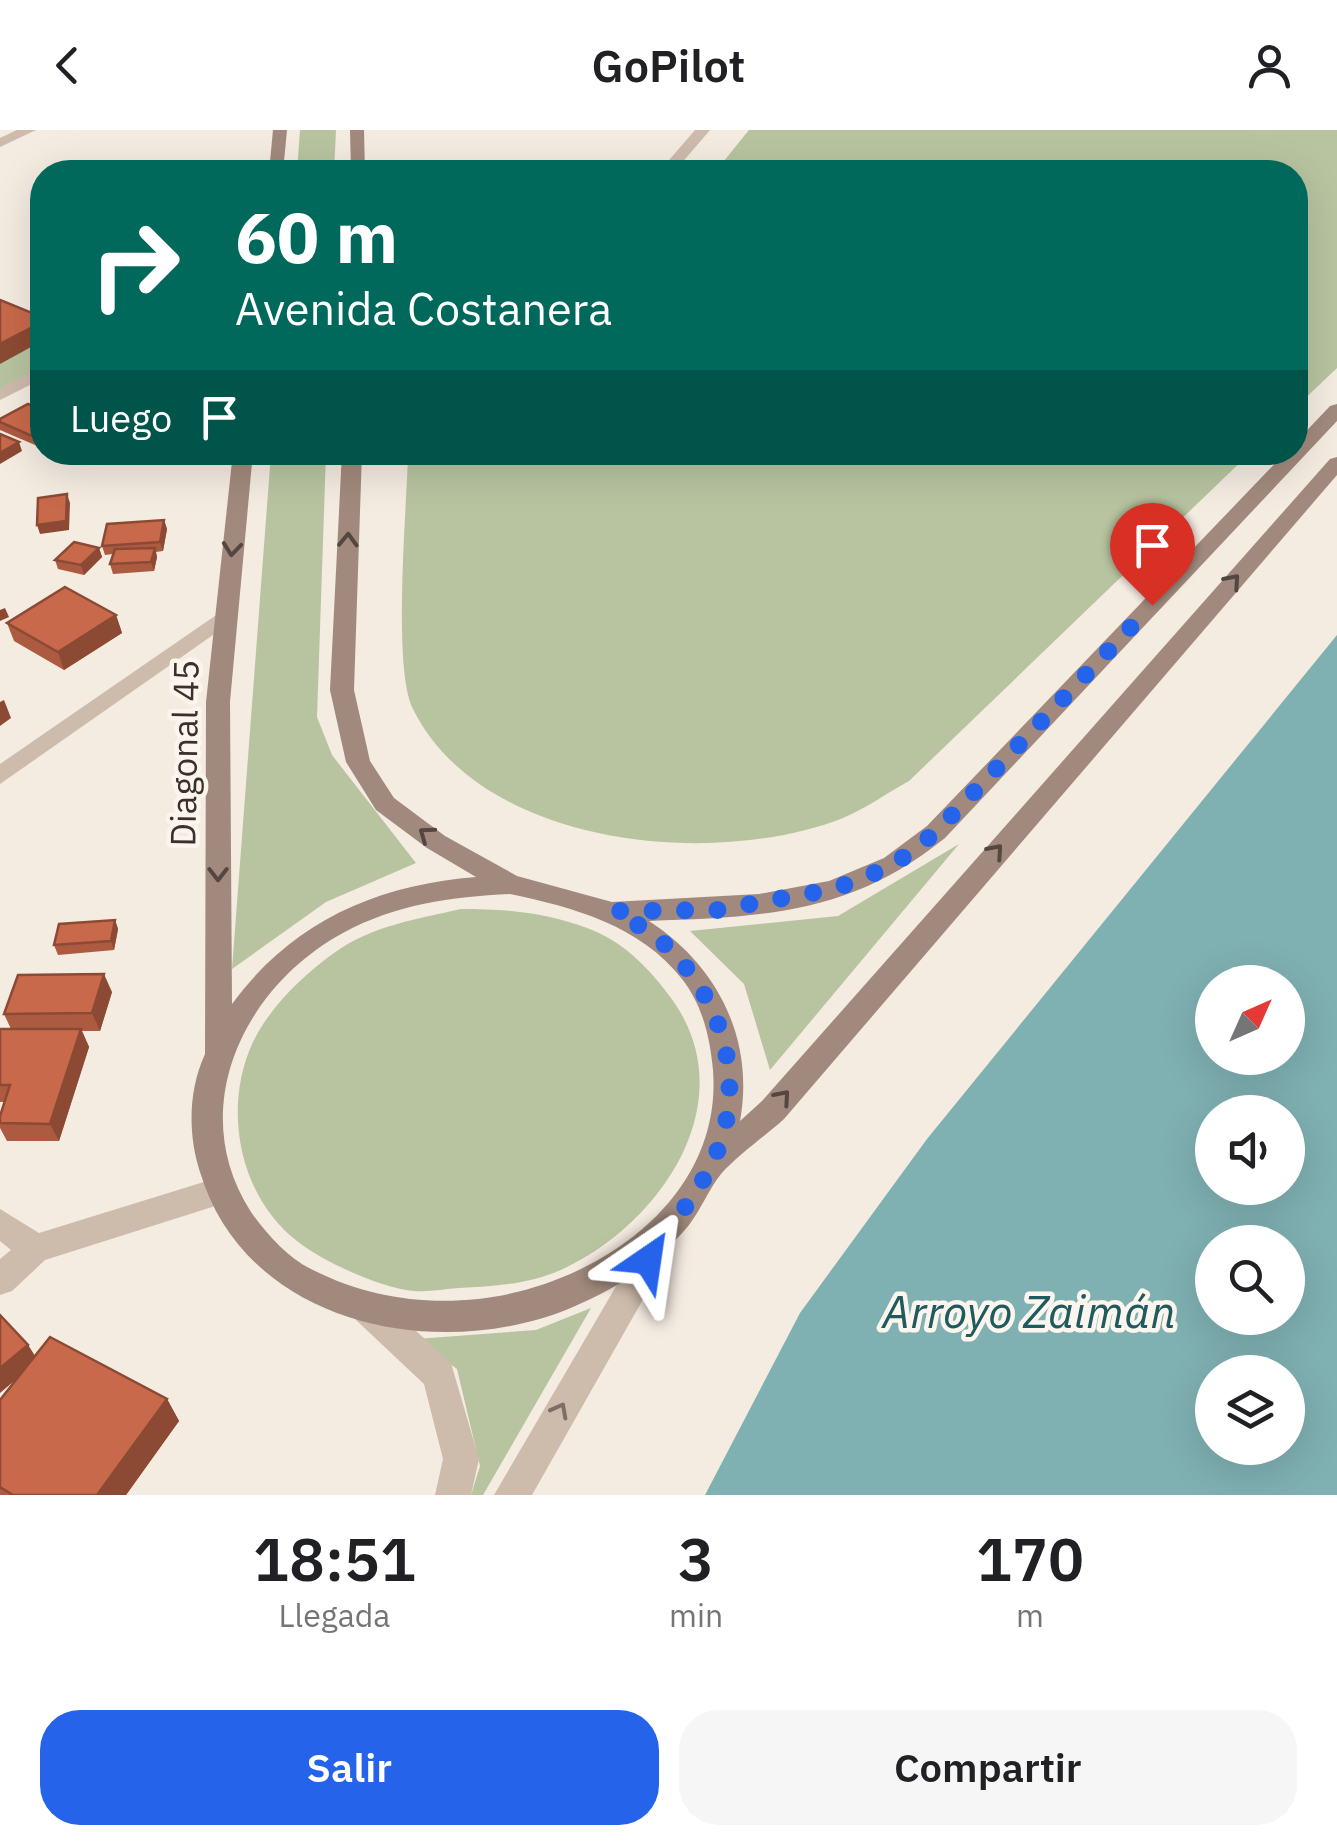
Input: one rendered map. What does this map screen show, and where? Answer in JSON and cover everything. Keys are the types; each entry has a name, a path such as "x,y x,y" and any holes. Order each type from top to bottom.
{"main road":[{"path":"277,160 280,130"},
{"path":"357,130 358,160"},
{"path":"1308,441 1337,410"},
{"path":"712,1164 728,1112 729,1062 717,1014 692,972 658,938 615,911 565,893 510,884 438,888 366,908 304,944 252,994 218,1055 207,1100 208,1146 220,1191 253,1242 302,1283 368,1309 439,1319 475,1318 530,1308 582,1290 627,1263 666,1230 712,1164 773,1110 1337,463"},
{"name":"Diagonal 45","path":"218,1055 218,702 242,465"},
{"path":"351,465 342,690 358,762 385,804 436,842 510,884"},
{"path":"615,911 717,910 834,889 892,866 936,832 1285,465"}],"street":[{"path":"0,143 29,130"},
{"path":"676,160 703,130"},
{"path":"0,395 30,379"},
{"path":"0,776 225,616"},
{"path":"0,1280 35,1249 220,1191"},
{"path":"0,1223 35,1249"},
{"path":"512,1495 666,1230"},
{"path":"368,1309 438,1375 461,1459 453,1495"}],"green space":[{"path":"300,130 336,130 335,160 298,160"},
{"path":"749,130 1337,130 1337,368 1308,396 1308,160 725,160"},
{"path":"0,308 30,319 30,380 0,396"},
{"path":"270,465 326,465 317,717 332,755 416,863 326,902 232,969"},
{"path":"407,465 1238,465 909,781 843,818 790,834 731,842 668,842 605,834 545,818 491,791 446,755 413,709 407,688 402,624"},
{"path":"959,844 770,1070 744,984 690,931 838,916"},
{"path":"461,909 556,918 599,933 632,955 668,994 690,1032 699,1072 697,1111 684,1149 664,1185 637,1217 605,1244 569,1266 529,1280 414,1291 370,1280 336,1265 297,1241 277,1222 249,1176 238,1122 239,1095 244,1068 260,1029 310,972 363,936"},
{"path":"591,1308 483,1495 471,1495 480,1466 457,1369 416,1339 536,1330"}],"water":[{"name":"Arroyo Zaimán","path":"1337,635 1337,1495 705,1495 800,1313 927,1139"}],"building":[{"path":"0,300 30,312 30,328 0,344"},
{"path":"30,405 30,435 0,422"},
{"path":"0,434 19,442 0,453"},
{"path":"67,494 66,521 37,525 38,498"},
{"path":"164,520 160,542 102,546 107,524"},
{"path":"74,542 99,548 81,565 55,560"},
{"path":"155,548 151,562 110,564 115,549"},
{"path":"65,587 116,615 58,652 7,623"},
{"path":"115,920 111,941 54,945 59,924"},
{"path":"104,974 92,1013 4,1014 18,975"},
{"path":"0,1029 81,1029 50,1124 0,1123 10,1085 0,1085"},
{"path":"0,1315 28,1345 0,1368"},
{"path":"50,1337 167,1399 97,1495 13,1495 0,1487 0,1400"}],"route":[{"path":"648,1260 712,1164 728,1112 729,1062 717,1014 692,972 658,938 615,911 717,910 834,889 892,866 936,832 1152,605"}]}
